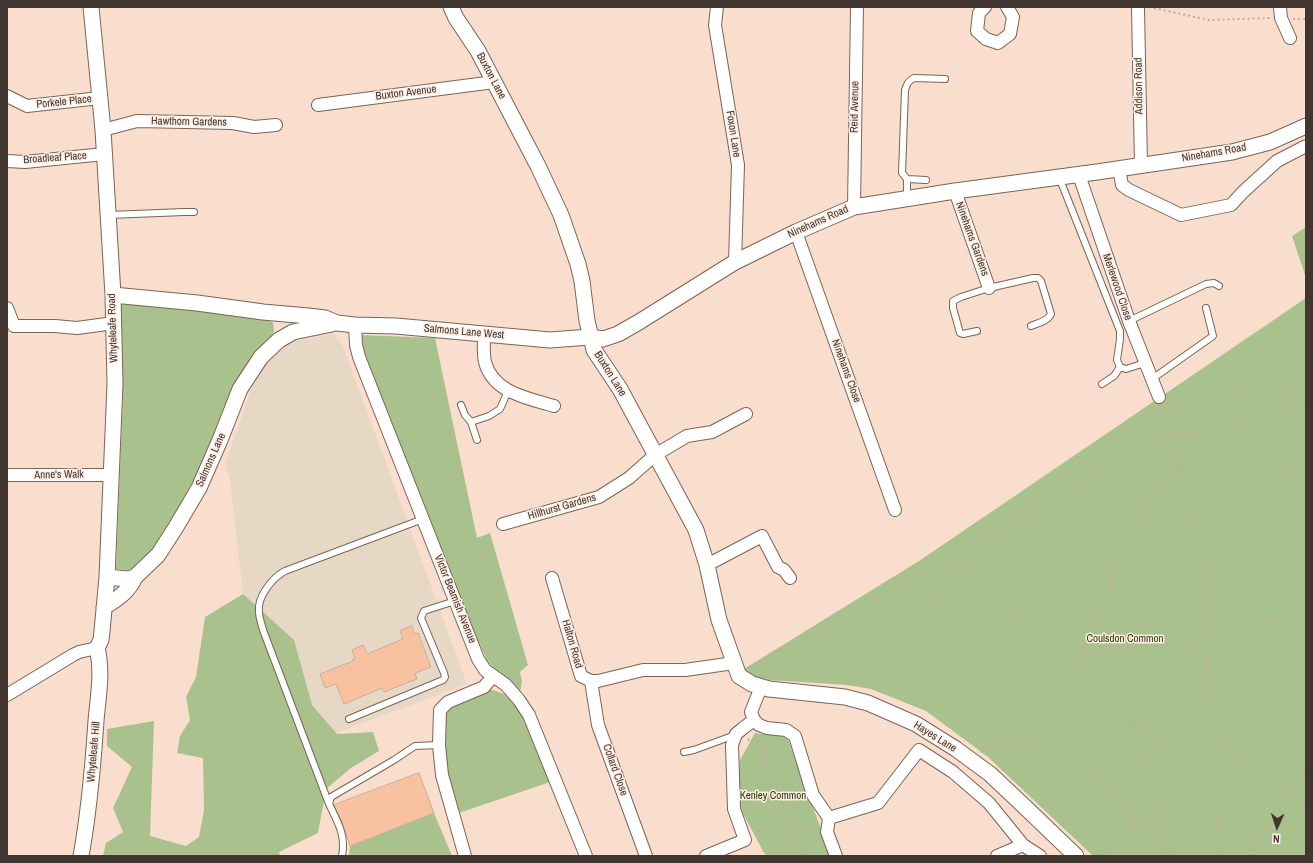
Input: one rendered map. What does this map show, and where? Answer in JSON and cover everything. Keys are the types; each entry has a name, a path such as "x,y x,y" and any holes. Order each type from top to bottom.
{"street":[{"name":"Whyteleafe Road","path":"91,7 103,130 113,295 115,384 107,577 101,640 97,648"},
{"name":"Buxton Lane","path":"451,7 456,18 478,51 538,166 561,215 578,264 582,281 590,338 594,350 620,389 696,530 707,565 719,620 739,676 744,680"},
{"name":"Foxon Lane","path":"716,7 716,25 738,165 736,262"},
{"name":"Reid Avenue","path":"854,207 857,7"},
{"path":"985,7 979,13 977,31 986,39 998,43 1010,34 1013,17 1007,7"},
{"name":"Addison Road","path":"1138,7 1141,165"},
{"path":"1280,12 1290,38"},
{"name":"Buxton Avenue","path":"318,105 494,82"},
{"name":"Porkele Place","path":"7,96 27,106 100,98"},
{"name":"Hawthorn Gardens","path":"103,130 137,121 233,123 254,127 276,125"},
{"name":"Ninehams Road","path":"590,338 603,339 618,334 736,262 796,232 854,207 955,191 1079,175 1232,152 1270,142 1306,126"},
{"path":"1119,169 1122,184 1129,190 1181,214 1231,205 1277,161 1306,146"},
{"name":"Broadleaf Place","path":"7,161 25,162 104,154"},
{"name":"Merlewood Close","path":"1079,175 1129,320 1160,402"},
{"name":"Ninehams Gardens","path":"955,191 989,288"},
{"name":"Ninehams Close","path":"796,232 896,510"},
{"name":"Salmons Lane West","path":"113,295 197,303 275,314 326,318 337,323"},
{"path":"7,308 14,326 55,326 77,328 114,323"},
{"path":"275,314 279,320 281,329 279,340"},
{"name":"Salmons Lane West","path":"279,340 293,332 337,323 396,326 550,340 590,338"},
{"name":"Victor Beamish Avenue","path":"355,325 356,345 359,357 478,659 485,670 506,686 519,700 529,715 586,856"},
{"path":"484,334 484,361 488,370 500,386 508,391 554,406"},
{"name":"Salmons Lane","path":"104,607 114,602 131,586 135,577 158,554 176,527 199,488 240,389 261,357 279,340"},
{"name":"Hillhurst Gardens","path":"503,524 600,497 629,478 655,455 687,436 712,432 746,414"},
{"name":"Anne's Walk","path":"7,475 112,475"},
{"path":"707,565 762,536 778,567 784,570 790,578"},
{"path":"107,577 127,579 135,577"},
{"name":"Halton Road","path":"552,578 581,676 591,681 598,681 643,670 685,670 734,663"},
{"path":"7,695 73,655 97,648"},
{"name":"Whyteleafe Hill","path":"81,856 92,783 99,693 100,660 97,648"},
{"path":"465,856 442,775 439,745 440,710 448,702 484,687 493,676"},
{"path":"744,680 761,687 751,712 754,720 766,728 786,730 795,736 813,795 829,818 827,832 836,856"},
{"name":"Collard Close","path":"591,681 598,725 646,856"},
{"name":"Hayes Lane","path":"761,687 845,697 868,703 916,724 974,762 1001,784 1076,856"},
{"path":"706,856 745,840 734,809 732,745 739,732 754,720"},
{"path":"829,818 878,802 919,750 953,772 989,803 1023,845 1040,856"},
{"path":"997,856 1023,845"}],"lane":[{"path":"907,198 907,179 902,173 905,90 909,80 914,78 945,79"},
{"path":"1059,177 1120,331 1117,360 1120,367 1126,369 1145,363"},
{"path":"907,179 926,180"},
{"path":"107,215 194,212"},
{"path":"976,331 963,334 960,333 953,308 953,301 989,288 1038,278 1041,281 1051,314 1047,320 1031,326"},
{"path":"1129,320 1206,284 1214,283 1219,286"},
{"path":"1152,379 1213,336 1206,308"},
{"path":"1102,384 1114,376 1120,367"},
{"path":"471,422 489,416 500,409 508,391"},
{"path":"461,405 465,415 471,422 477,440"},
{"path":"342,856 344,844 339,825 329,804 263,630 258,611 261,598 268,587 281,573 423,519"},
{"path":"349,719 443,680 445,677 444,673 421,618 424,611 454,601"},
{"path":"684,752 694,750 739,732"},
{"path":"329,804 331,797 415,746 439,745"}],"path":[{"path":"1147,7 1209,20 1280,12 1306,19"},
{"path":"1160,402 1179,411 1203,413 1306,351"},
{"path":"1281,366 1290,409"},
{"path":"1160,402 1173,435 1197,542 1209,566 1209,588 1203,639 1206,690 1216,730 1237,757 1306,803"},
{"path":"744,680 750,667 789,644 830,635 854,621 880,599 1016,512 1115,438 1160,402"},
{"path":"845,697 847,685 854,665 875,648 896,640 919,617 937,590 959,564 1138,450 1173,435 1244,424 1306,404"},
{"path":"1196,432 1232,452 1294,475"},
{"path":"1074,668 1108,590 1120,544 1173,469 1179,464"},
{"path":"959,564 989,595 1131,718 1218,787 1216,856"},
{"path":"1081,653 1203,639 1306,613"},
{"path":"1131,718 1158,797 1165,849"},
{"path":"754,720 754,731 803,856"},
{"path":"766,728 766,761"},
{"path":"739,732 746,736 766,761"},
{"path":"974,762 981,751 1001,743 1022,746 1048,754 1071,766 1173,856"},
{"path":"1059,748 1068,750 1164,835"},
{"path":"1249,856 1306,770"},
{"path":"744,837 763,831 781,828 792,828 806,831 816,829 824,824 829,818"},
{"path":"1101,856 1136,823"}],"shaded area":[{"path":"334,334 343,346 467,684 266,759 243,594 230,480 225,464 251,390 264,366 290,342"}],"green space":[{"path":"1306,227 1306,278 1292,236"},
{"name":"Coulsdon Common","path":"1306,298 1306,856 1093,856 988,757 926,711 871,689 847,685 770,680 752,676 744,669 919,561"},
{"path":"120,302 268,319 273,323 274,331 269,342 223,413 200,468 175,515 152,550 135,568 127,570 116,569 123,395"},
{"path":"360,335 435,338 477,538 490,533 528,665 520,672 522,681 519,700 556,780 453,815 440,710 484,687 518,699 487,660 464,610 367,361"},
{"path":"243,594 294,640 312,705 337,734 373,732 379,751 351,768 326,789 318,833 279,852 280,856 103,856 106,843 123,832 113,808 132,767 107,746 107,729 154,721 150,836 186,846 199,837 204,810 203,758 177,753 180,736 190,720 186,697 196,677 205,617"},
{"name":"Kenley Common","path":"755,733 787,737 831,856 768,856 764,853 738,804 740,760"},
{"path":"434,813 452,856 349,856 350,846"}],"building":[{"path":"412,626 414,634 418,633 431,667 415,673 417,679 384,692 382,688 344,704 336,684 325,688 320,674 353,661 352,660 355,659 352,650 363,645 367,654 403,639 400,631"},
{"path":"419,773 434,813 350,846 342,822 334,805"}]}
